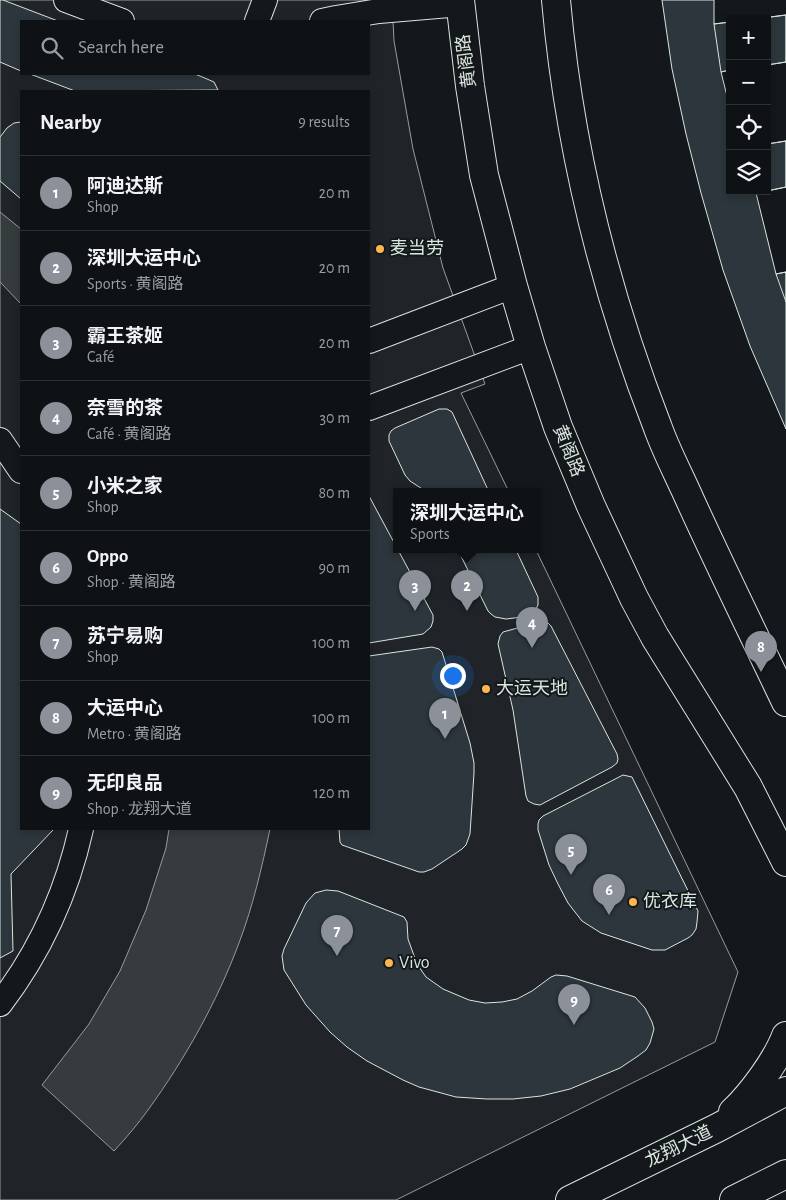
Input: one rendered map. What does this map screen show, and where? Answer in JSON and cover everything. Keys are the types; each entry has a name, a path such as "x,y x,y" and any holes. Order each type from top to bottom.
{"main road":[{"path":"556,0 560,50 574,139 597,240 625,337 659,430 713,551 786,702"},
{"name":"黄阁路","path":"461,2 470,86 484,175 513,286 558,427 591,506 634,598 748,787 786,862"},
{"path":"717,1128 741,1105 758,1083 782,1046 786,1036"},
{"name":"龙翔大道","path":"570,1200 717,1128 786,1091"},
{"path":"734,1200 779,1180"}],"lane":[{"path":"66,0 119,20"},
{"path":"257,20 265,0"},
{"path":"327,20 379,11 461,2"},
{"path":"370,341 513,286"},
{"path":"370,408 531,347"},
{"path":"0,440 20,470"},
{"path":"0,1004 31,958 49,923 64,887 81,830"}],"shaded area":[{"name":"大运天地","path":"0,0 392,0 394,41 413,149 443,268 485,384 461,393 507,488 393,488 393,553 537,553 738,972 715,1042 396,1200 0,1200"},
{"path":"0,212 20,228 20,303 0,282"},
{"path":"169,830 270,830 257,886 244,929 221,987 199,1030 162,1091 114,1151 42,1085 89,1024 120,971 146,910 166,848"}],"building":[{"path":"0,0 55,20 20,20 20,71 0,62"},
{"path":"662,0 714,0 714,24 726,22 726,71 721,72 726,92 726,195 756,195 776,274 786,272 786,429 750,346 723,270 686,134 672,69"},
{"path":"786,15 786,62 771,64 771,17"},
{"path":"786,15 786,62 771,64 771,17"},
{"path":"726,22 726,71 721,72 714,24"},
{"path":"33,75 197,75 214,82 218,90 72,90"},
{"path":"20,122 20,198 0,181 0,137 14,123"},
{"path":"786,141 786,187 771,190 771,150 771,143"},
{"path":"786,141 786,187 771,190 771,150 771,143"},
{"path":"786,272 786,302 776,274"},
{"path":"439,409 447,409 452,412 487,488 421,488 410,481 405,475 389,441 389,435 395,428"},
{"path":"370,498 393,541 393,553 400,553 433,615 431,627 423,634 370,643"},
{"path":"0,509 20,523 20,830 53,830 11,874 13,951 0,958"},
{"path":"459,553 517,553 538,597 538,605 535,611 530,616 506,619 495,617 488,611"},
{"path":"543,621 551,626 618,759 617,763 612,767 540,805 528,801 526,796 513,710 498,644 503,632"},
{"path":"432,647 439,649 442,652 470,743 474,773 470,834 466,845 462,849 432,869 424,872 419,872 342,845 340,842 339,830 370,830 370,656"},
{"path":"623,775 632,777 698,911 696,929 692,935 665,950 652,950 601,933 582,921 568,903 558,884 549,865 538,830 539,820 543,816"},
{"path":"326,890 338,891 404,917 407,922 408,939 417,964 426,977 443,989 469,1000 485,1003 502,1002 517,999 556,975 567,976 635,997 645,1008 652,1022 654,1029 650,1043 646,1050 620,1068 570,1089 541,1096 513,1099 456,1097 419,1087 403,1080 367,1061 330,1032 306,1005 284,970 282,956 284,949 306,903 315,893"}],"place":[{"name":"麦当劳","path":"380,249"},
{"name":"霸王茶姬","path":"415,611"},
{"name":"深圳大运中心","path":"467,611"},
{"name":"奈雪的茶","path":"532,648"},
{"name":"大运中心","path":"761,672"},
{"name":"大运天地","path":"486,689"},
{"name":"阿迪达斯","path":"445,739"},
{"name":"小米之家","path":"571,875"},
{"name":"优衣库","path":"633,902"},
{"name":"Oppo","path":"609,915"},
{"name":"苏宁易购","path":"337,956"},
{"name":"Vivo","path":"389,963"},
{"name":"无印良品","path":"574,1025"}]}
